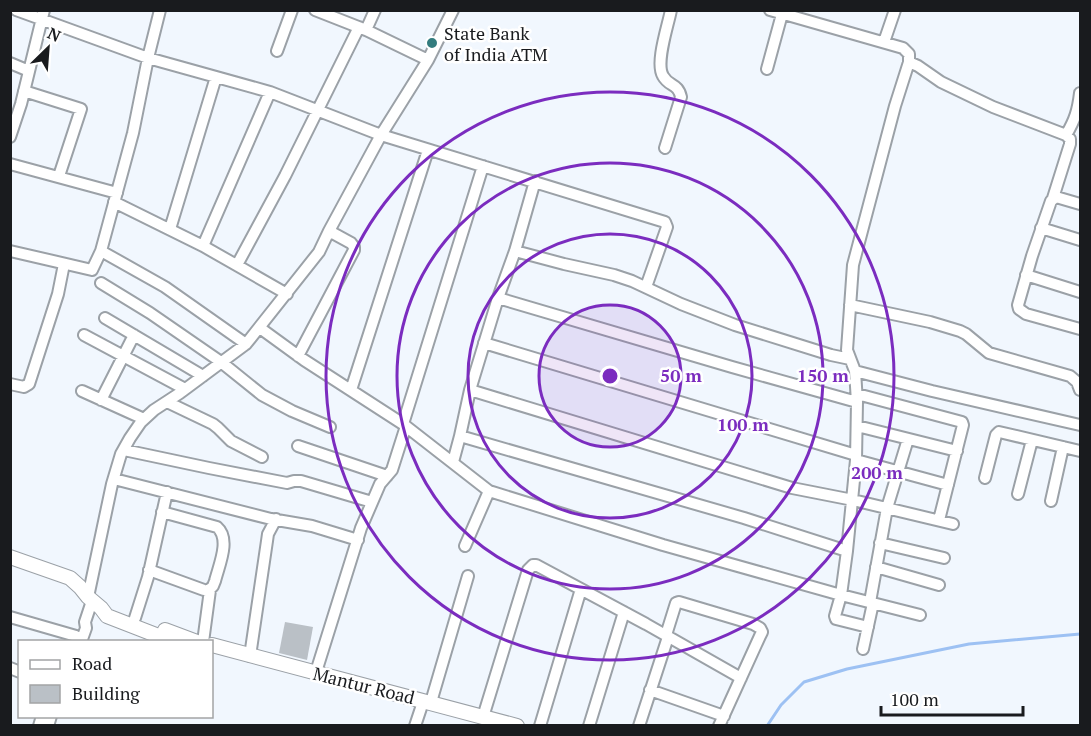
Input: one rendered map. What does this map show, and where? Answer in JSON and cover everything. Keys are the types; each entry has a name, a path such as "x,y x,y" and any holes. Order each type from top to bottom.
{"main road":[{"path":"10,557 70,578 107,616 169,640"},
{"path":"94,602 192,640"},
{"name":"Mantur Road","path":"213,645 316,672 426,705"},
{"name":"Mantur Road","path":"213,653 485,721 517,726"}],"street":[{"path":"16,10 43,15 148,58 270,92 381,135 665,222 667,227 646,287"},
{"path":"10,251 92,270 101,251 133,133 160,10"},
{"path":"276,51 292,10"},
{"path":"315,10 362,28 428,60"},
{"path":"237,265 362,28 375,10"},
{"path":"10,616 77,640 86,628 85,622 94,602 114,479 130,438 144,419 246,344 319,252 381,135 428,60 453,10"},
{"path":"665,148 681,97 677,87 661,75 660,67 671,10"},
{"path":"770,10 903,48 909,54 909,62 853,265 850,305 847,350 855,371 856,458 847,551 841,594 835,616 836,619 868,627"},
{"path":"884,42 895,10"},
{"path":"767,69 782,14"},
{"path":"10,137 43,15"},
{"path":"909,62 941,82 993,107 1070,138 1053,198 1026,275 1019,299 1019,309 1026,314 1080,329"},
{"path":"10,63 29,71"},
{"path":"170,230 216,77"},
{"path":"24,91 81,109 58,176"},
{"path":"203,246 270,92"},
{"path":"1066,135 1074,122 1080,93"},
{"path":"351,390 428,150"},
{"path":"10,164 58,176 116,197 170,230 287,294"},
{"path":"316,672 372,502 380,484 392,470 483,166"},
{"path":"453,462 470,390 535,181"},
{"path":"1053,198 1080,204"},
{"path":"1041,228 1080,240"},
{"path":"298,356 354,250 351,243 329,231"},
{"path":"515,250 564,264 614,274 735,325 850,359"},
{"path":"101,251 165,287 246,344"},
{"path":"10,384 24,387 29,384 58,294 64,264"},
{"path":"1026,275 1080,292"},
{"path":"101,283 150,313 221,362 262,395 291,411 330,427"},
{"path":"498,298 732,367 962,422 939,520"},
{"path":"850,305 930,322 960,331 989,353 1070,376 1077,382 1080,390"},
{"path":"105,318 203,376"},
{"path":"260,328 298,356 405,425 489,491 663,545 920,615"},
{"path":"84,335 185,389"},
{"path":"101,400 134,335"},
{"path":"484,343 898,472 948,485"},
{"path":"855,371 1080,425"},
{"path":"470,390 792,488 953,524"},
{"path":"82,391 144,419"},
{"path":"167,402 213,424 231,441 262,457"},
{"path":"857,426 957,451"},
{"path":"985,478 997,433 1001,432 1080,451"},
{"path":"460,436 744,518 847,551"},
{"path":"863,649 886,508 908,439"},
{"path":"1018,494 1032,440"},
{"path":"298,446 387,476"},
{"path":"1051,501 1063,447"},
{"path":"124,450 287,483 301,481 372,502"},
{"path":"114,479 312,526 358,540"},
{"path":"465,546 489,491"},
{"path":"135,618 149,570 166,492"},
{"path":"162,512 213,525 223,534 224,543 215,580 210,590 203,640"},
{"path":"250,656 268,534 276,519"},
{"path":"880,543 944,558"},
{"path":"485,721 530,567 533,565 624,612 741,678"},
{"path":"876,567 939,585"},
{"path":"149,570 204,590 210,590"},
{"path":"415,726 426,705 468,576"},
{"path":"540,726 581,589"},
{"path":"639,726 676,603 758,626 762,632 722,721 650,690"},
{"path":"589,726 624,612"}],"building":[{"path":"285,622 313,627 307,660 279,653"}],"waterway":[{"path":"767,726 781,705 804,682 847,669 969,644 1080,634"}],"place":[{"name":"State Bank of India ATM","path":"432,43"}]}
